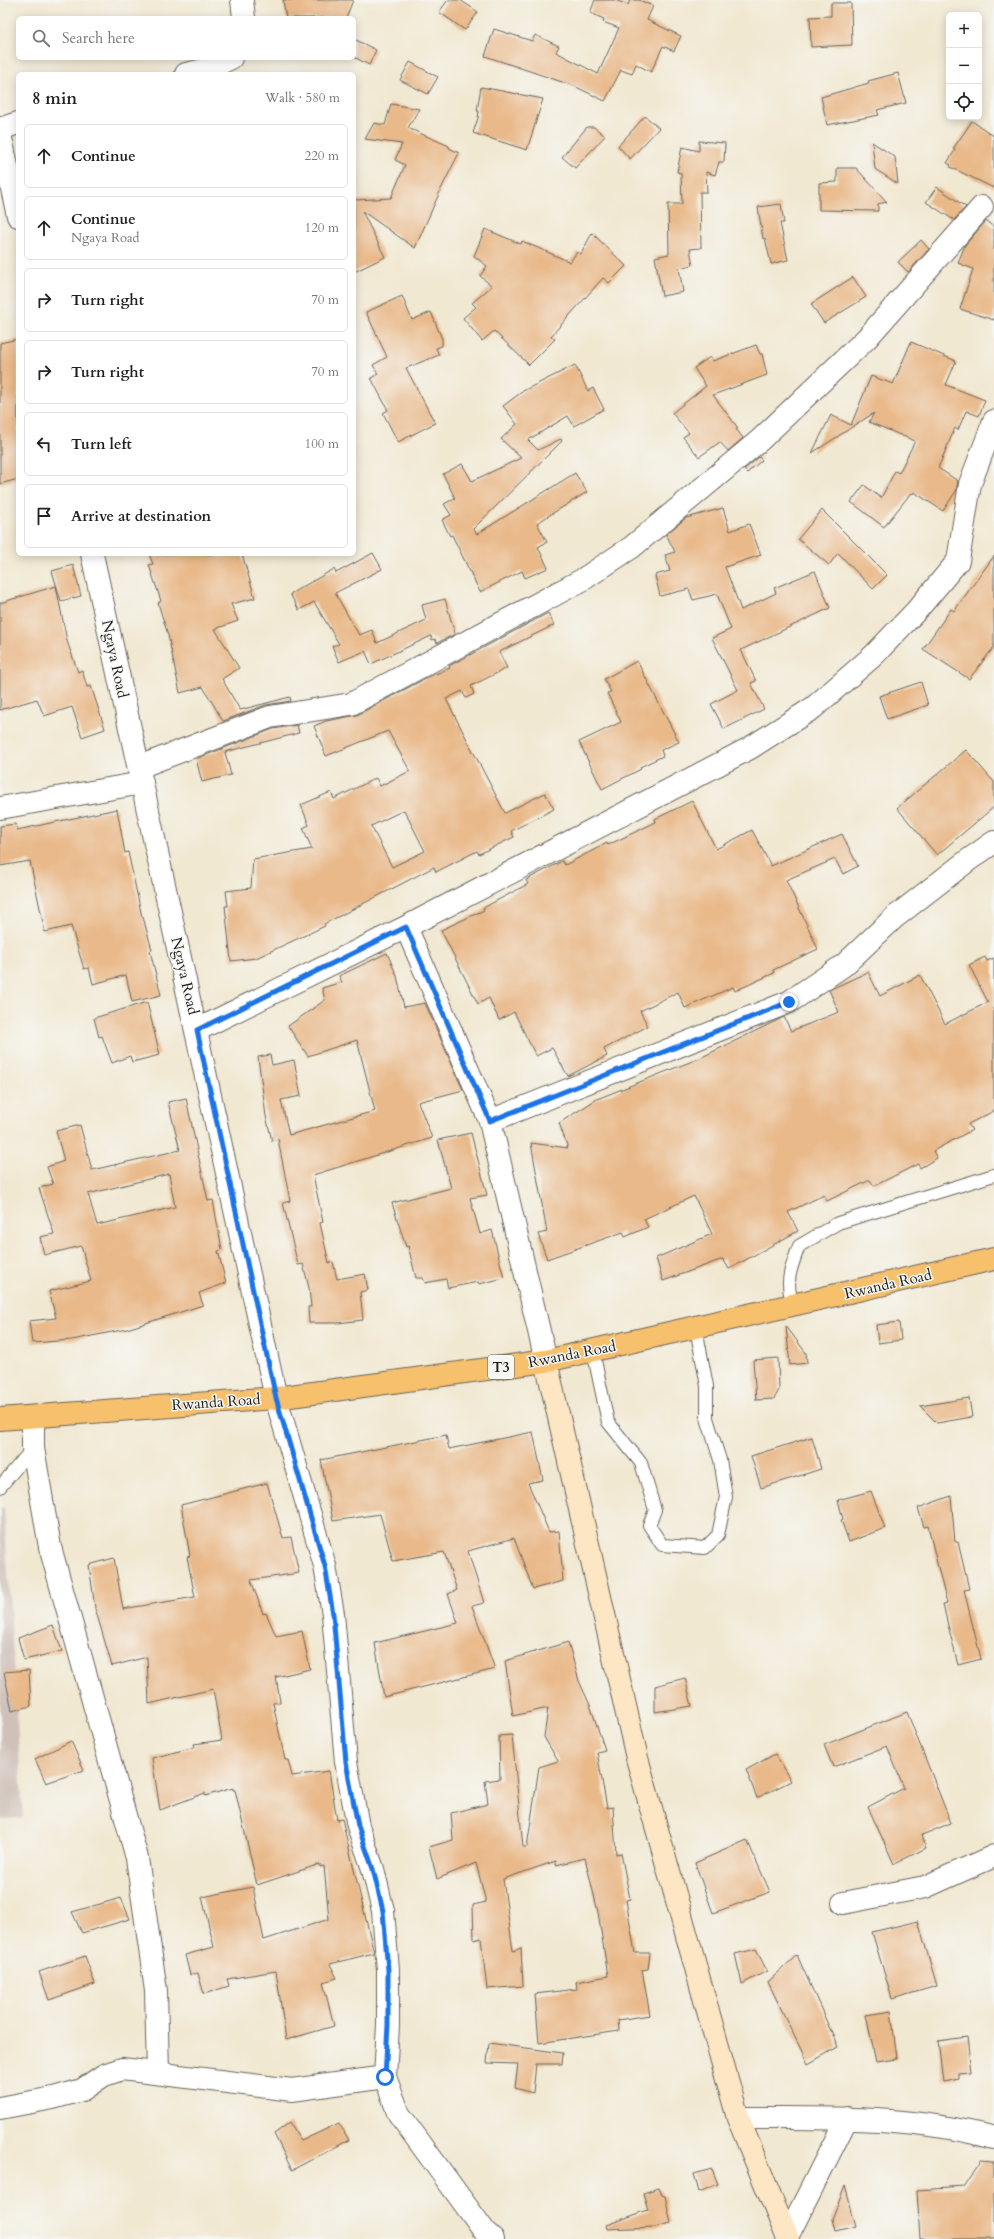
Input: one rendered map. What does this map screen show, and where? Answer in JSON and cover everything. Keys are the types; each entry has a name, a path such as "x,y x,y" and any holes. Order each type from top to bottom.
{"highway":[{"name":"Rwanda Road","path":"0,1419 276,1398 546,1361 793,1306 994,1259"}],"main road":[{"path":"546,1361 637,1758 738,2118 788,2238"}],"street":[{"path":"242,0 244,16"},
{"path":"195,72 208,69 227,60"},
{"path":"0,129 16,124"},
{"path":"0,134 16,207"},
{"path":"0,808 140,775 270,717 351,704 582,580 632,547 760,440 867,338 982,207"},
{"path":"197,1030 406,927 750,748 813,708 873,656 917,610 958,561 970,484 994,420"},
{"name":"Ngaya Road","path":"92,556 197,1030 276,1398 325,1566 333,1614 346,1762 358,1826 373,1869 383,1911 388,1970 388,2025 385,2077"},
{"path":"490,1121 789,1002 844,965 895,917 967,860 994,842"},
{"path":"406,927 490,1121 546,1361"},
{"path":"33,1417 33,1448 50,1547 136,1858 156,1991 158,2072"},
{"path":"843,1903 925,1887 994,1856"},
{"path":"0,2108 53,2098 82,2090 104,2076 122,2069 158,2072 292,2090 385,2077 399,2114 485,2232 493,2239"},
{"path":"738,2118 847,2118 928,2124 994,2138"},
{"path":"788,2238 847,2118"}],"lane":[{"path":"793,1306 788,1289 788,1280 799,1246 838,1223 994,1175"},
{"path":"593,1351 608,1422 641,1462 655,1510 649,1525 662,1545 705,1548 718,1536 726,1497 720,1460 707,1418 708,1386 696,1328"},
{"path":"0,1488 33,1448"}],"shaded area":[{"path":"0,1508 4,1508 23,1818 0,1819"}],"building":[{"path":"283,0 353,0 347,16 286,16"},
{"path":"448,0 460,0 478,12 465,30 439,12"},
{"path":"595,0 615,0 628,5 630,0 639,0 653,6 647,20 681,36 674,51 663,46 651,72 636,64 632,74 621,70 605,101 574,86 485,56 494,29 532,41 535,35 559,46 556,52 598,74 619,28 603,22 604,19 590,13"},
{"path":"831,3 851,3 852,45 811,47 810,17 831,16"},
{"path":"356,40 376,50 369,65 356,58"},
{"path":"410,62 438,77 428,94 400,80"},
{"path":"898,73 906,103 877,110 879,115 827,125 821,97 869,83 868,81"},
{"path":"481,87 543,99 527,150 473,133 478,118 479,111 477,111"},
{"path":"391,104 419,109 408,128 449,146 449,148 459,153 415,248 362,211 385,257 356,271 356,200 391,198 405,165 395,160 402,144 365,139 374,123 385,125"},
{"path":"645,116 659,128 630,159 618,146"},
{"path":"972,121 994,136 994,188 950,167 951,165 947,163 955,150 953,149"},
{"path":"587,127 594,127 605,136 575,168 562,157"},
{"path":"699,141 725,143 724,162 719,162 715,175 706,172 707,192 700,192 701,248 690,249 693,265 679,268 683,292 662,296 655,257 669,254 668,204 682,204 681,173 677,172 682,147 699,151"},
{"path":"872,142 895,157 898,184 875,169"},
{"path":"837,168 856,168 887,202 878,204 878,211 819,210 819,183 837,182"},
{"path":"937,187 966,207 954,220 926,202"},
{"path":"781,204 784,223 780,223 788,260 771,264 765,238 763,239 758,207"},
{"path":"986,221 994,227 994,320 960,309 973,269 958,263 965,245"},
{"path":"485,229 521,244 522,241 570,262 577,252 581,254 592,233 626,266 609,283 603,278 551,336 555,339 529,365 494,331 482,341 463,318 476,307 472,303 492,286 480,276 487,266 474,256"},
{"path":"921,240 929,249 908,272 898,262"},
{"path":"853,277 866,297 824,323 811,304"},
{"path":"402,296 412,320 431,312 442,339 442,346 436,348 439,355 406,368 435,423 398,442 383,413 388,410 371,378 378,374 373,365 387,357 366,312"},
{"path":"16,339 16,480 0,484 0,343"},
{"path":"911,342 956,361 946,385 985,400 979,416 966,411 958,430 955,428 938,468 958,481 956,491 943,511 914,492 913,494 911,493 884,527 851,502 864,485 881,498 895,471 899,473 915,441 869,422 874,413 812,453 831,415 851,425 871,376 893,384"},
{"path":"756,345 760,354 762,354 767,375 713,395 738,428 736,429 743,438 728,451 720,442 699,457 683,437 689,433 672,413 706,386 694,368 710,357 713,361"},
{"path":"575,365 588,391 593,388 604,409 574,426 568,416 528,440 538,450 561,439 562,441 473,529 477,534 575,473 587,492 537,523 547,542 538,547 548,568 525,578 522,571 480,592 452,535 450,536 442,520 451,515 444,504 455,498 443,474 462,464 472,481 521,458 501,439 517,424 503,406 523,391"},
{"path":"759,457 762,460 747,473 744,470"},
{"path":"723,508 730,531 749,524 761,555 725,567 741,610 776,593 774,588 815,571 830,608 741,650 756,681 751,683 764,709 724,729 711,704 738,690 712,638 731,629 717,594 693,600 689,589 660,596 655,575 670,571 665,555 675,552 666,534 686,518"},
{"path":"822,510 887,575 873,589 838,553 829,565 798,539"},
{"path":"373,553 382,569 335,593 359,635 372,630 377,643 426,620 422,605 445,599 455,634 437,643 435,639 432,640 431,636 371,664 365,651 339,662 332,646 339,644 314,602 299,610 290,594 334,569 336,573"},
{"path":"150,556 243,556 255,598 231,604 238,621 215,629 239,668 222,679 240,710 290,697 291,701 266,705 223,721 203,687 180,693 168,635 158,603 161,601 149,565 153,564"},
{"path":"994,556 994,647 969,679 923,649 951,609 954,611"},
{"path":"73,565 81,596 61,601 52,571"},
{"path":"56,586 67,641 78,672 82,670 87,687 91,686 105,729 82,737 72,707 44,716 37,699 0,710 0,603"},
{"path":"548,613 554,625 499,652 507,668 471,686 474,694 466,698 462,691 446,699 505,813 545,793 554,809 511,831 514,837 479,854 477,851 436,872 434,867 324,924 325,926 256,958 231,961 225,906 228,906 226,891 251,888 253,859 312,849 303,828 309,825 301,805 331,792 334,799 376,778 380,786 410,771 388,731 326,756 314,726 326,721 357,715 428,677 450,668 449,666","holes":["404,810 425,851 392,867 371,826"]},
{"path":"637,661 679,742 661,750 663,756 640,767 641,769 602,789 579,742 621,722 607,693 611,692 604,679"},
{"path":"921,682 928,705 887,719 879,696"},
{"path":"297,725 299,733 225,752 231,775 202,782 196,759 273,729"},
{"path":"966,750 994,782 994,807 937,855 897,808"},
{"path":"692,801 716,849 752,830 771,866 842,834 858,866 843,874 835,859 786,880 818,949 773,970 774,973 735,991 733,987 685,1008 678,992 640,1011 648,1026 604,1049 607,1056 568,1076 552,1048 536,1056 514,1012 499,1020 489,998 478,1004 441,930 484,910 483,908 528,884 526,880 562,861 565,865 607,843 608,845 656,822 655,819"},
{"path":"117,809 125,853 128,852 142,917 152,950 150,951 161,995 132,1002 126,975 93,984 89,968 84,969 71,926 45,932 30,861 0,866 0,826 16,824 17,830"},
{"path":"387,953 397,976 404,1007 425,1003 463,1090 418,1102 432,1138 313,1175 323,1222 320,1223 329,1263 333,1262 337,1279 365,1274 368,1290 360,1292 363,1320 338,1323 309,1323 308,1307 311,1307 309,1288 303,1264 298,1265 283,1203 290,1201 278,1139 272,1141 266,1116 258,1057 270,1055 272,1065 294,1060 301,1096 281,1100 289,1135 375,1111 357,1040 308,1056 288,1026 325,1000 322,988 342,982 339,976"},
{"path":"985,957 987,961 994,958 994,1111 968,1124 972,1130 933,1151 937,1158 920,1168 918,1164 874,1186 870,1180 827,1201 824,1195 788,1212 798,1231 729,1269 723,1259 663,1281 656,1258 712,1234 694,1196 644,1219 648,1227 625,1237 623,1232 547,1259 538,1234 547,1232 531,1143 568,1148 559,1123 597,1099 700,1058 784,1017 791,1031 839,1012 829,990 868,972 880,996 920,975 945,1024 988,1002 969,965"},
{"path":"147,1002 160,1055 132,1062 130,1056 112,1063 102,1036 99,1037 94,1018"},
{"path":"186,1098 208,1201 213,1200 222,1250 218,1251 226,1283 199,1293 203,1305 127,1329 72,1340 32,1343 29,1321 56,1318 49,1291 91,1281 81,1246 44,1255 40,1237 54,1234 39,1188 53,1184 47,1167 64,1161 56,1131 80,1125 92,1170 180,1150 168,1102","holes":["169,1174 175,1207 97,1225 88,1194"]},
{"path":"471,1133 487,1195 470,1198 480,1234 492,1230 504,1278 479,1284 478,1282 448,1288 446,1279 425,1283 423,1278 416,1278 408,1246 406,1247 392,1203 451,1188 438,1140"},
{"path":"899,1322 901,1340 878,1343 876,1325"},
{"path":"786,1326 806,1353 807,1363 790,1365"},
{"path":"778,1358 779,1390 774,1399 756,1400 753,1360"},
{"path":"969,1398 972,1417 937,1423 920,1406"},
{"path":"533,1432 543,1480 528,1483 549,1532 559,1531 563,1581 533,1589 514,1538 468,1551 484,1603 472,1606 495,1669 384,1697 375,1643 458,1623 448,1594 457,1590 444,1552 393,1561 380,1514 333,1521 321,1460 446,1435 449,1449"},
{"path":"812,1437 821,1469 761,1488 751,1456"},
{"path":"267,1483 283,1538 291,1537 299,1573 251,1580 263,1614 266,1613 276,1636 302,1631 310,1669 276,1677 280,1702 273,1703 285,1760 288,1760 292,1776 329,1771 337,1820 342,1819 374,1953 330,1964 337,1978 323,1982 334,2026 286,2040 276,1971 227,1979 229,1986 204,1994 198,1973 190,1975 185,1955 214,1947 202,1897 253,1887 264,1940 329,1919 324,1866 320,1867 320,1864 257,1885 235,1790 233,1790 233,1788 205,1796 205,1793 160,1810 152,1758 195,1747 194,1744 222,1740 213,1689 149,1704 147,1657 112,1666 95,1608 89,1565 114,1558 123,1609 195,1597 187,1557 190,1556 181,1505"},
{"path":"871,1491 885,1528 849,1542 841,1520 843,1519 838,1500"},
{"path":"951,1496 955,1542 958,1542 969,1589 964,1590 981,1659 958,1665 943,1605 947,1604 928,1526 924,1527 918,1508"},
{"path":"53,1625 62,1651 24,1660 18,1638"},
{"path":"568,1642 579,1681 590,1705 605,1750 597,1752 607,1808 613,1807 616,1854 621,1853 630,1899 626,1900 635,1953 650,1953 648,1969 642,1970 650,2015 618,2020 619,2031 539,2043 535,1994 577,1989 576,1982 608,1976 598,1912 585,1858 556,1865 556,1861 503,1879 513,1951 521,1948 523,1986 487,1989 481,1938 474,1940 473,1905 486,1902 476,1863 437,1879 429,1847 453,1840 451,1813 488,1804 485,1781 500,1779 499,1736 512,1735 523,1847 527,1847 539,1767 558,1761 544,1737 548,1708 513,1716 505,1661"},
{"path":"29,1670 31,1706 12,1711 4,1672"},
{"path":"685,1678 692,1706 655,1712 655,1686"},
{"path":"907,1712 951,1823 922,1835 926,1848 894,1864 868,1807 904,1788 887,1746 833,1767 824,1745"},
{"path":"71,1741 84,1770 46,1783 35,1759"},
{"path":"775,1754 791,1781 757,1798 746,1770"},
{"path":"747,1840 770,1892 713,1913 695,1863"},
{"path":"121,1898 130,1919 82,1933 72,1912"},
{"path":"918,1921 937,1986 892,1999 872,1932"},
{"path":"756,1949 767,1971 742,1984 735,1954"},
{"path":"797,1955 838,2047 808,2064 768,1982"},
{"path":"85,1956 95,1984 49,2000 39,1972"},
{"path":"891,2011 897,2059 876,2062 866,2015"},
{"path":"967,2037 971,2072 959,2073 959,2079 943,2082 938,2041"},
{"path":"489,2043 563,2053 562,2064 536,2064 533,2093 515,2088 518,2064 487,2063"},
{"path":"290,2122 301,2141 339,2123 349,2140 292,2170 274,2134"},
{"path":"982,2160 994,2161 994,2239 920,2239 917,2190 964,2187"},
{"path":"712,2169 718,2184 699,2192 694,2174"},
{"path":"845,2186 856,2226 835,2231 832,2219"},
{"path":"659,2188 662,2195 665,2196 671,2223 655,2227 607,2229 606,2225 648,2210 643,2193"}],"route":[{"path":"385,2077 388,2025 388,1970 383,1911 373,1869 358,1826 346,1762 333,1614 325,1566 276,1398 197,1030 406,927 490,1121 789,1002"}]}
